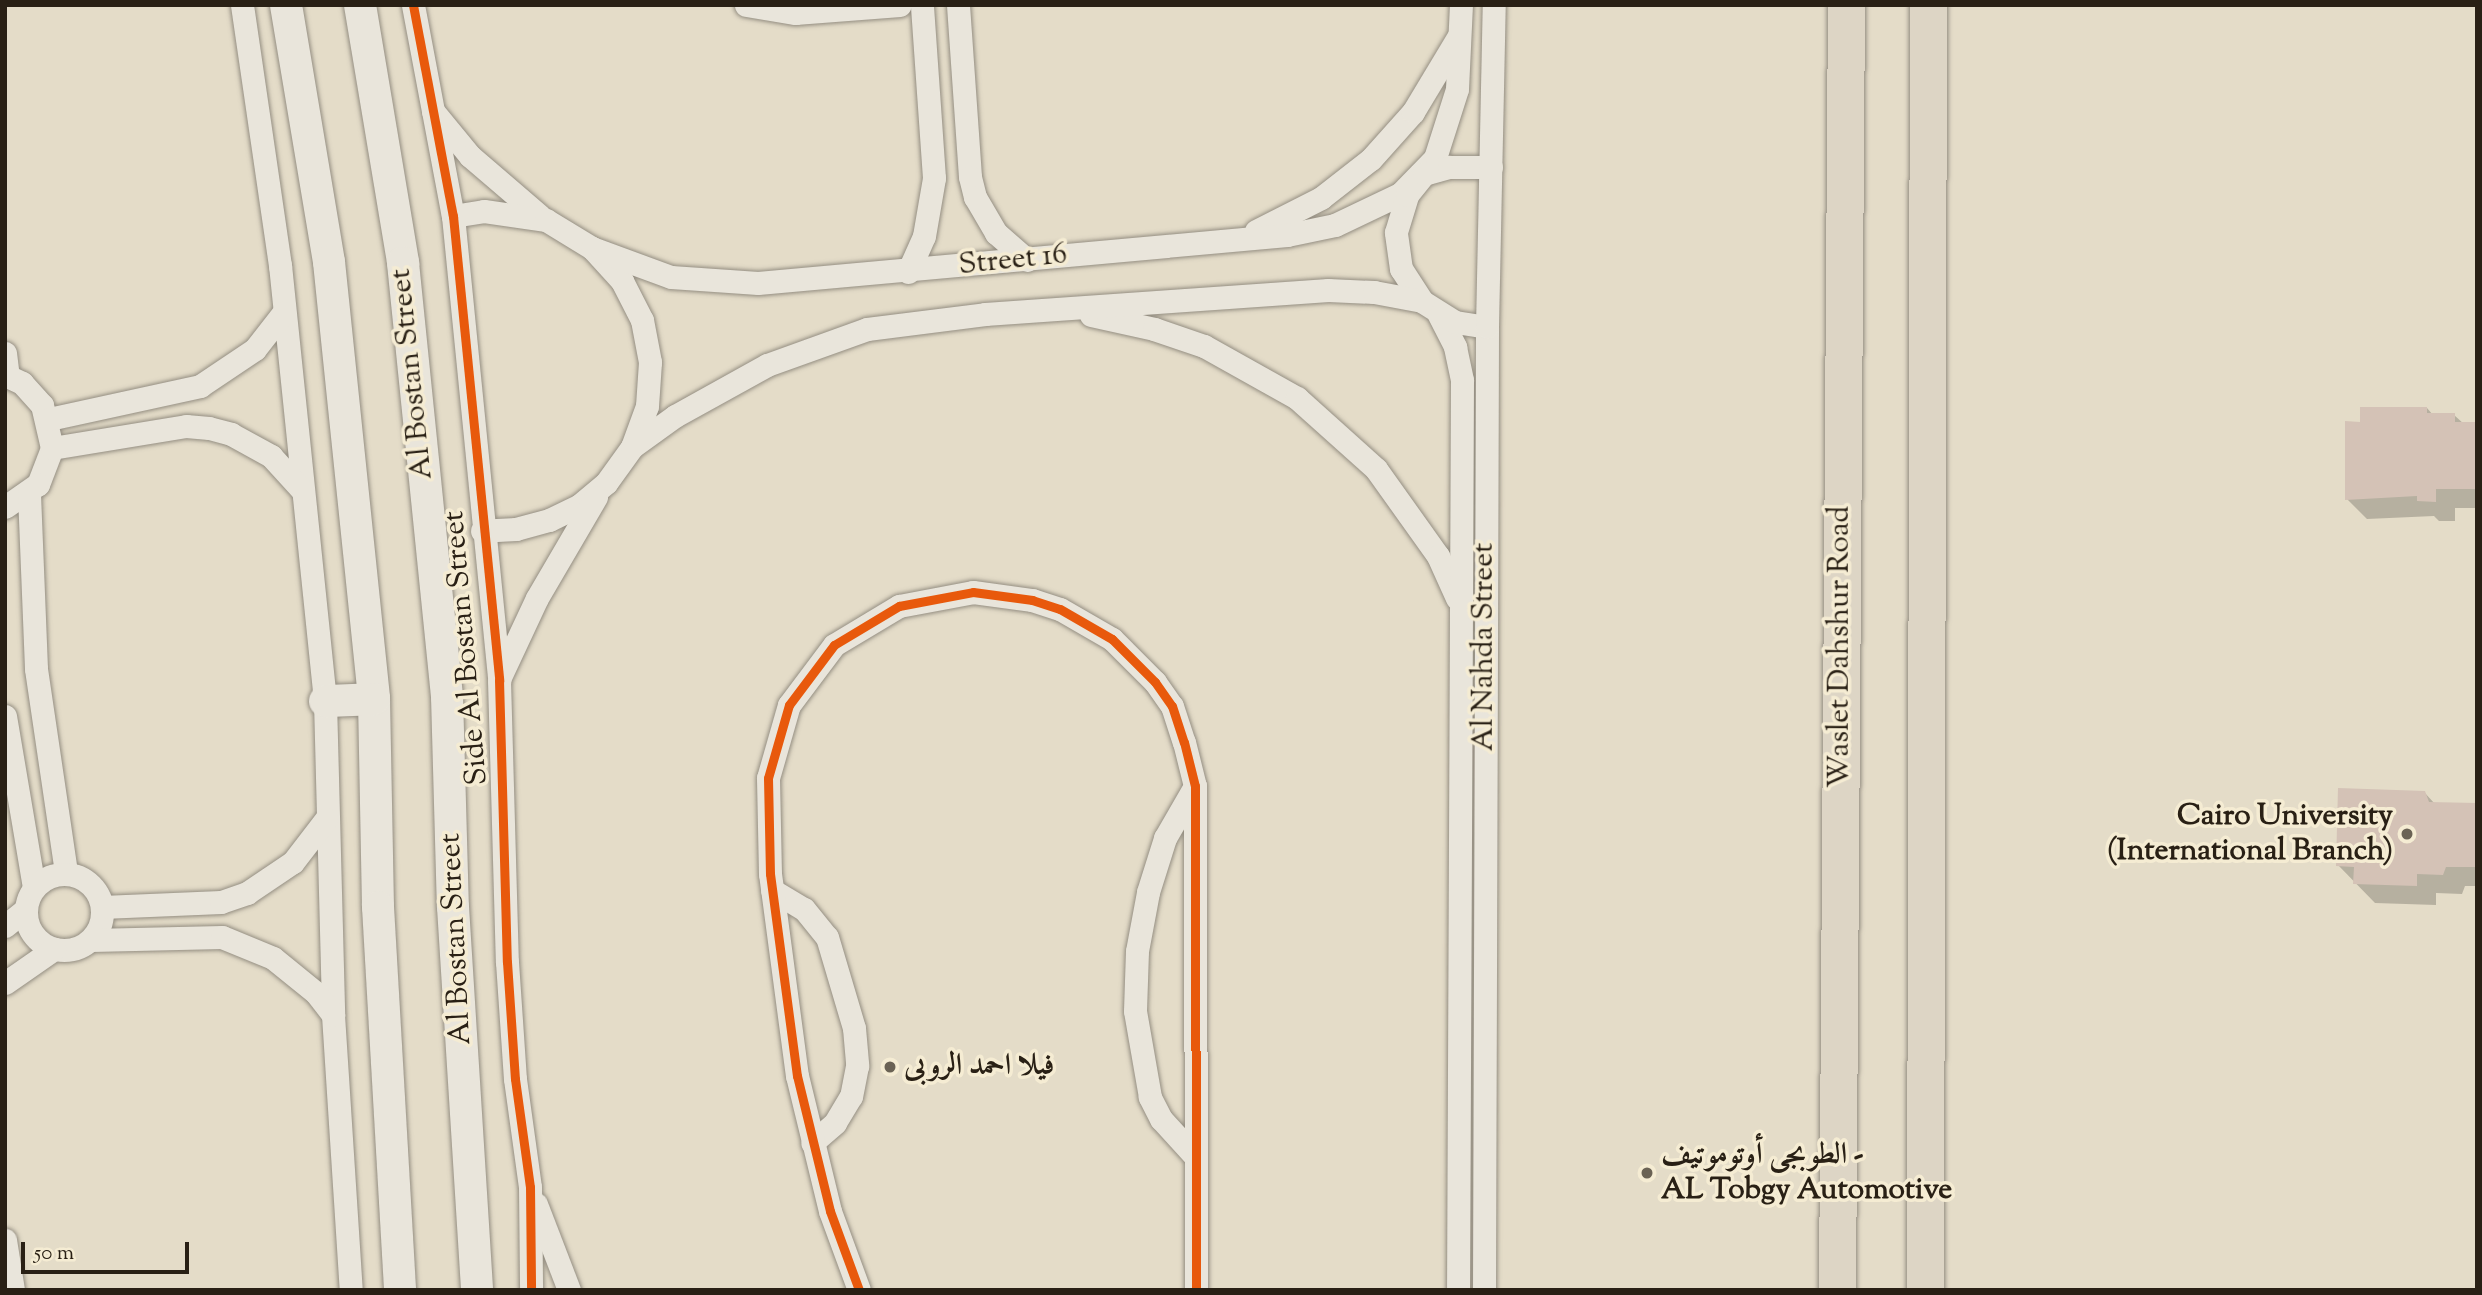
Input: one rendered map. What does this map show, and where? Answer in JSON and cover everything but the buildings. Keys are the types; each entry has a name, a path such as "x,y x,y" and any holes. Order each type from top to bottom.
{"main road":[{"name":"Waslet Dahshur Road","path":"1837,1290 1846,5"},
{"path":"1925,1290 1928,5"}],"street":[{"path":"242,5 283,313 326,701 326,819 333,1015 351,1290"},
{"path":"286,5 329,262 374,699 379,920 400,1290"},
{"name":"Al Bostan Street","path":"360,5 402,263 447,696 453,907 477,1290"},
{"name":"Side Al Bostan Street","path":"413,5 429,105 453,216 482,531 499,680 507,962 515,1079 530,1187 531,1290"},
{"path":"746,5 795,13 900,5"},
{"path":"908,272 927,227 934,178 922,5"},
{"path":"958,5 970,177 975,197 996,233 1027,260"},
{"path":"1424,174 1445,138 1451,118 1460,70 1461,5"},
{"name":"Al Nahda Street","path":"1484,1290 1487,327 1494,5"},
{"path":"1237,239 1321,198 1371,159 1413,112 1460,31"},
{"path":"429,105 470,156 546,220 593,248 622,281 642,320 648,352 647,406 632,447 558,558 499,680"},
{"path":"1424,174 1449,167 1491,167"},
{"name":"Street 16","path":"593,248 671,277 712,282 908,272 1287,235 1335,225 1400,194 1424,174"},
{"name":"Al Nahda Street","path":"1424,174 1407,195 1396,232 1401,269 1431,308 1455,347 1462,380 1458,1290"},
{"path":"453,216 484,211 546,220"},
{"name":"Street 16","path":"632,447 720,388 816,345 867,328 1049,310 1328,290 1374,292 1487,327"},
{"path":"1049,310 1102,316 1204,346 1297,398 1348,441 1409,511 1460,604 1486,604"},
{"path":"49,419 200,386 256,349 283,313"},
{"path":"5,507 29,494 45,473 52,448 49,419 34,393 6,368"},
{"path":"52,448 186,426 209,428 231,434 271,456 302,490"},
{"path":"482,531 516,529 550,520 580,505 606,483"},
{"path":"29,494 36,669 66,873"},
{"path":"859,1290 830,1211 811,1143 789,1034 772,890 768,778 789,705 834,645 876,616 923,598 973,592 1032,600 1069,614 1112,639 1148,674 1172,706 1195,786 1193,1154 1196,1290"},
{"path":"326,701 374,699"},
{"path":"5,716 34,887"},
{"path":"1193,1154 1168,1128 1150,1097 1135,1011 1138,950 1148,892 1165,838 1195,786"},
{"path":"102,908 220,902 247,893 293,862 326,819"},
{"path":"5,926 25,910 34,887 48,876 66,873 94,888 102,908 91,940"},
{"path":"772,890 804,909 827,937 854,1028 857,1066 851,1096 835,1123 811,1143"},
{"path":"25,910 30,930 54,949"},
{"path":"5,983 54,949 74,949 91,940 222,937 273,958 306,984 333,1015"},
{"path":"530,1187 569,1290"},
{"path":"5,1240 13,1290"}],"cycle path":[{"path":"413,5 453,216 499,680 507,962 515,1079 530,1187 531,1290"},
{"path":"859,1290 830,1211 797,1076 770,874 768,778 789,705 834,645 899,606 973,592 1032,600 1060,609 1112,639 1155,682 1172,706 1184,742 1195,786 1196,1290"}],"place":[{"name":"Cairo University (International Branch)","path":"2407,834"},
{"name":"فيلا احمد الروبى","path":"890,1067"},
{"name":"الطوبجى أوتوموتيف - AL Tobgy Automotive","path":"1647,1173"}]}
